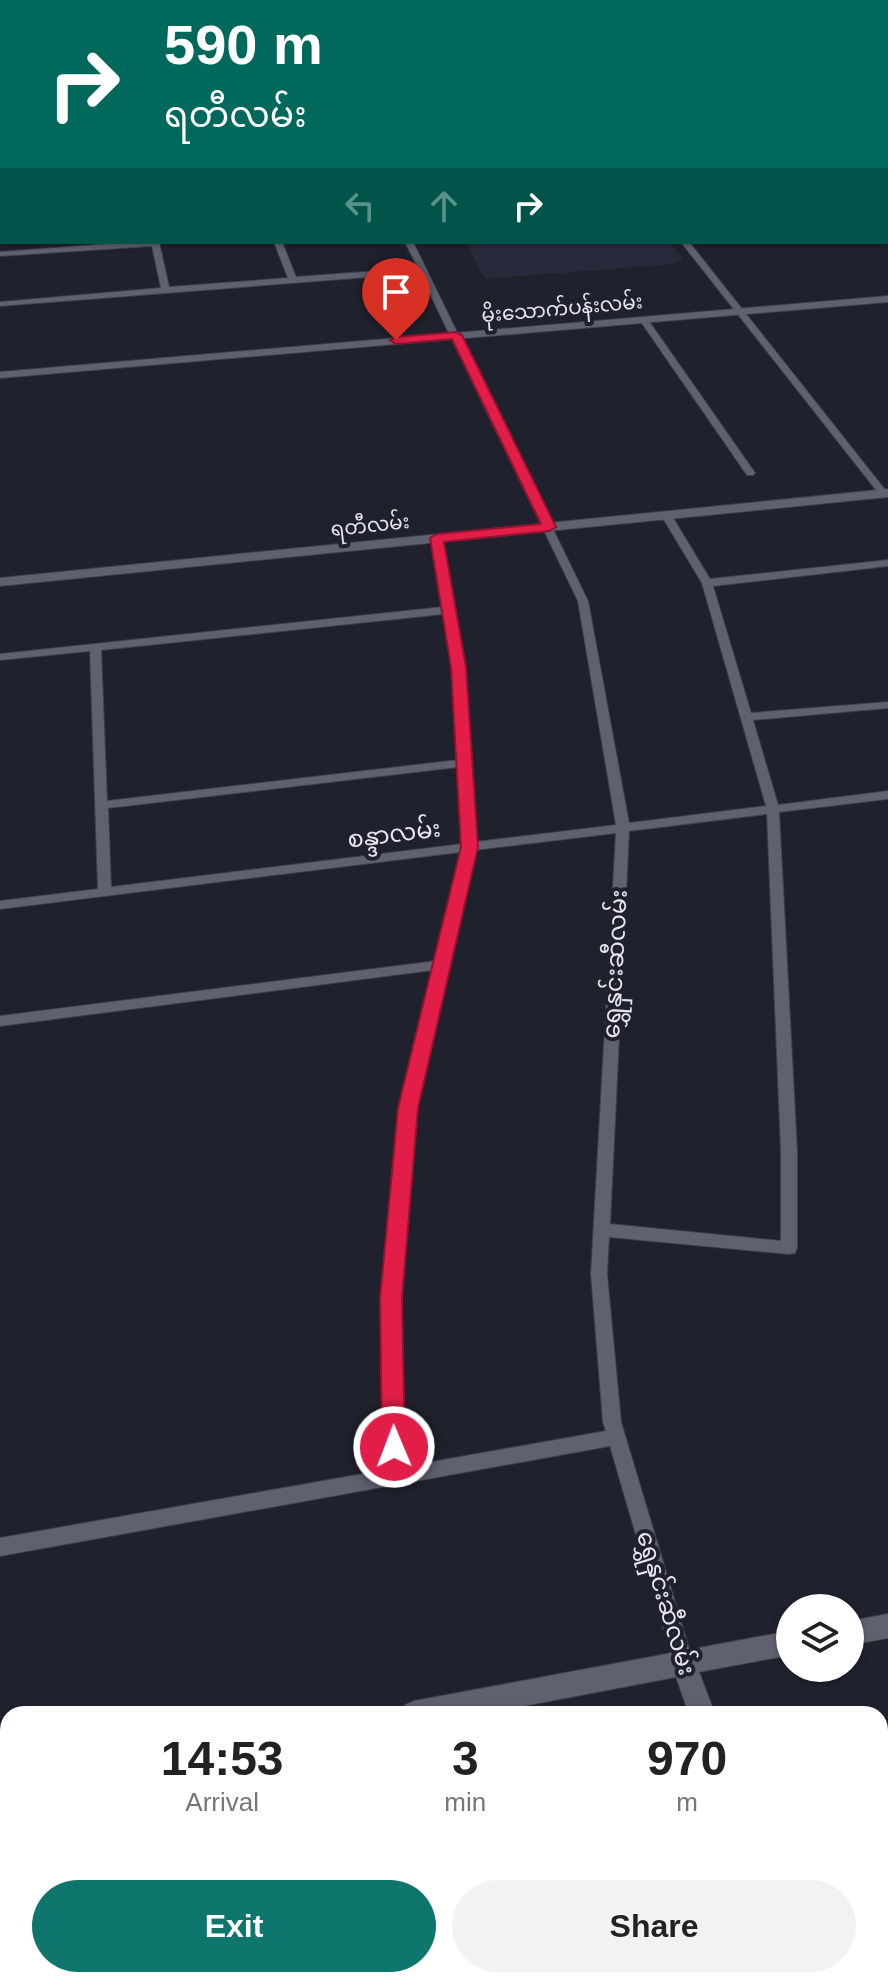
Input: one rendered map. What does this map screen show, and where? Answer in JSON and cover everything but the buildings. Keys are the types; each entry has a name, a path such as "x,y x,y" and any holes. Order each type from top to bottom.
{"street":[{"path":"0,254 129,244"},
{"path":"155,244 166,290"},
{"path":"279,244 293,280"},
{"name":"ရွှေနှင်းဆီလမ်း","path":"410,244 583,601 623,827 599,1274 612,1422 683,1662 699,1706"},
{"path":"687,244 886,493"},
{"path":"0,304 423,270"},
{"name":"မိုးသောက်ပန်းလမ်း","path":"0,375 888,299"},
{"path":"643,319 750,473"},
{"name":"ရတီလမ်း","path":"0,582 886,493"},
{"path":"601,1230 789,1248 789,1151 773,808 707,583 666,515"},
{"path":"394,1476 391,1299 408,1108 469,847 458,667 437,538"},
{"path":"707,583 888,563"},
{"path":"0,657 449,610"},
{"path":"95,647 105,892"},
{"path":"746,717 888,705"},
{"path":"102,805 464,763"},
{"name":"စန္ဒာလမ်း","path":"0,905 888,795"},
{"path":"0,1021 439,965"},
{"path":"0,1547 616,1437"},
{"path":"864,1630 888,1626"},
{"path":"455,1706 776,1645"}],"shaded area":[{"path":"466,244 672,244 683,259 673,264 485,279"}],"route":[{"path":"394,1447 391,1299 408,1108 469,847 458,667 437,538 549,527 456,335 396,340"}]}
